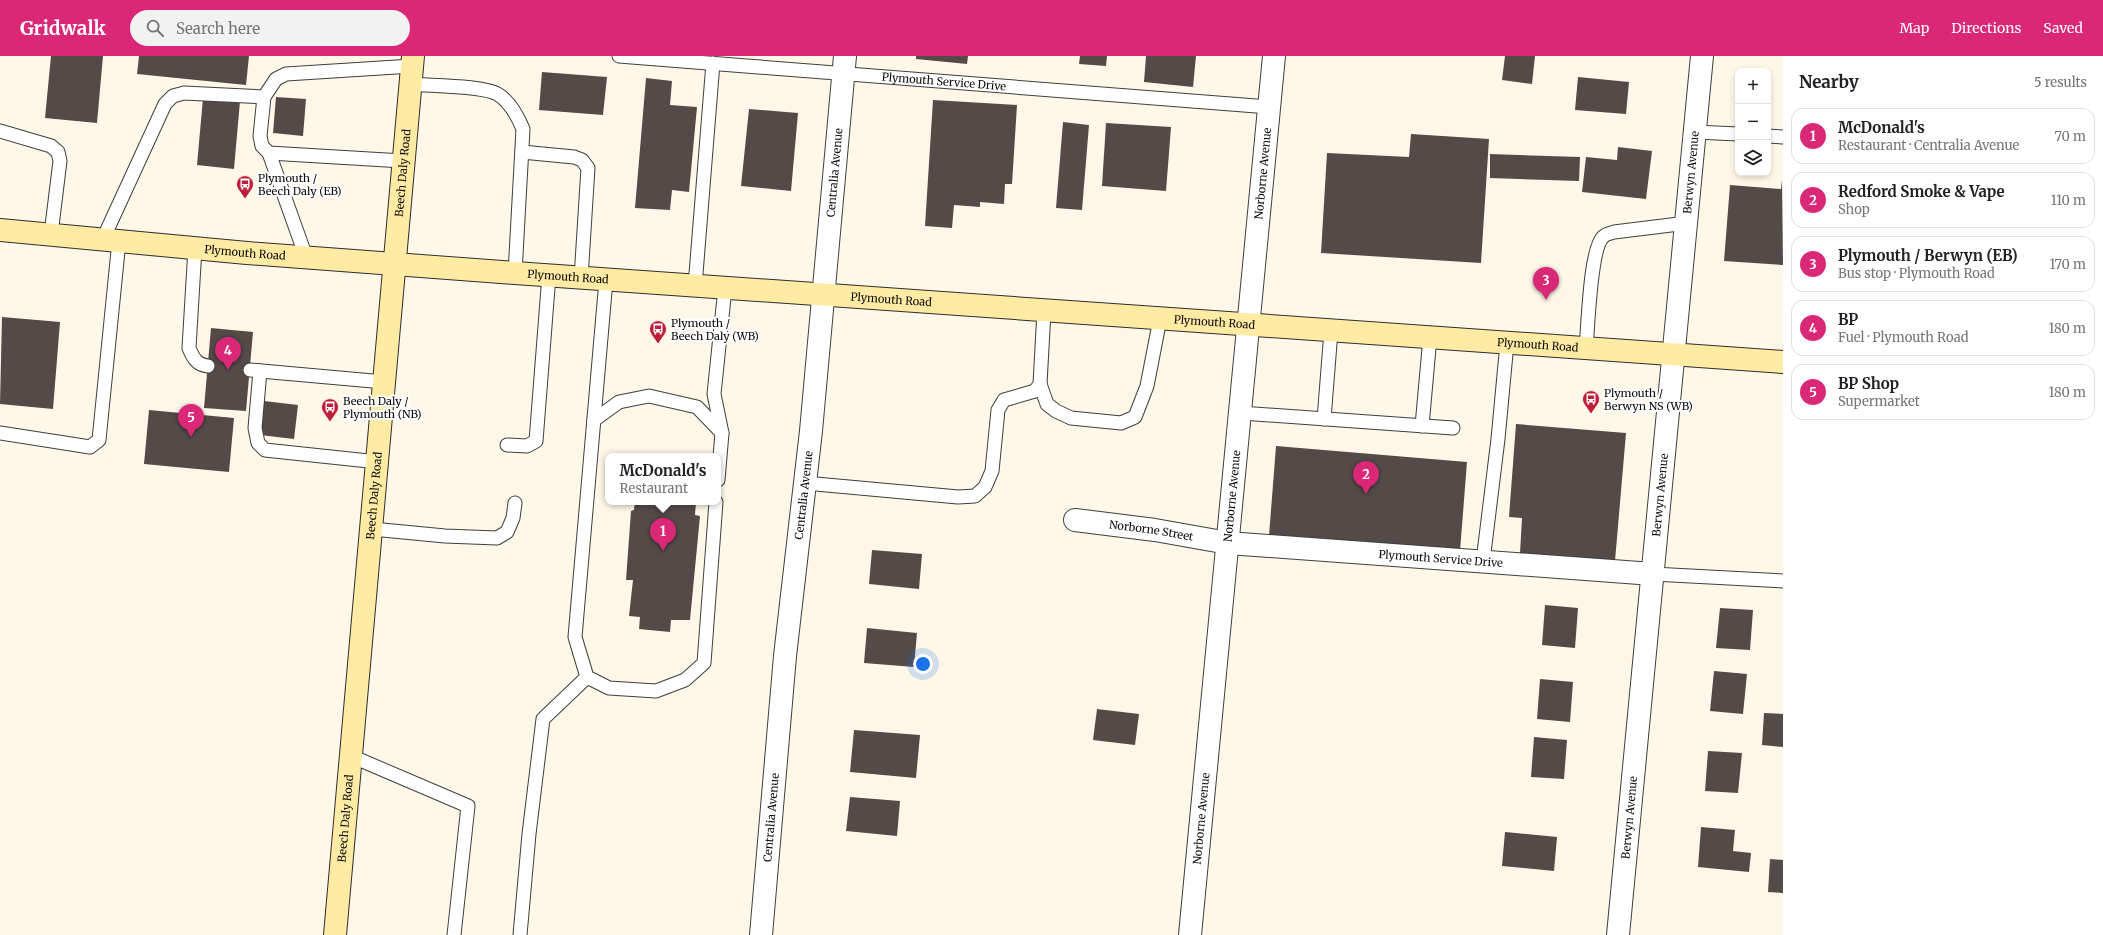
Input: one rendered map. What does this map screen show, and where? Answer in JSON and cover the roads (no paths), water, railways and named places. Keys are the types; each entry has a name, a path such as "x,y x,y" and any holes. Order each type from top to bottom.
{"main road":[{"name":"Beech Daly Road","path":"335,935 412,69"},
{"name":"Plymouth Road","path":"0,230 195,248 606,280 1783,362"}],"street":[{"name":"Norborne Avenue","path":"1190,935 1241,414 1274,56"},
{"name":"Berwyn Avenue","path":"1618,935 1702,56"},
{"name":"Centralia Avenue","path":"761,935 785,656 805,484 844,65"},
{"name":"Norborne Street","path":"1075,520 1155,530 1228,543"},
{"name":"Plymouth Service Drive","path":"1228,543 1653,574"}],"lane":[{"name":"Plymouth Service Drive","path":"619,56 713,63 844,65 1269,107"},
{"path":"695,286 713,63"},
{"path":"306,257 269,153 262,146 260,136 264,97 276,79 286,74 412,69 499,94 516,112 524,129 515,273"},
{"path":"0,433 90,447 99,440 111,240 165,104 173,96 184,93 264,97"},
{"path":"0,130 51,146 58,152 60,161 51,234"},
{"path":"1695,132 1735,134"},
{"path":"1771,136 1783,137"},
{"path":"522,152 574,157 582,160 588,168 581,278"},
{"path":"269,153 403,161"},
{"path":"1586,348 1592,275 1597,246 1603,236 1614,232 1687,223"},
{"path":"195,248 188,348 193,358 201,365 208,366"},
{"path":"507,445 527,446 536,441 549,275"},
{"path":"606,280 575,637 587,677 609,688 656,691 685,680 704,663 716,505"},
{"path":"720,453 722,433 714,394 725,288"},
{"path":"1044,311 1040,384 1047,404 1056,411 1071,418 1121,423 1135,417 1147,386 1160,319"},
{"path":"1324,419 1331,330"},
{"path":"1422,426 1430,337"},
{"path":"1483,562 1498,439 1507,343"},
{"path":"378,462 265,450 258,443 255,428 255,371 384,382"},
{"path":"805,484 958,497 975,496 985,487 992,471 998,410 1004,400 1035,391 1040,384"},
{"path":"594,420 619,402 649,396 697,407 722,433"},
{"path":"1241,414 1453,428"},
{"path":"372,529 445,536 497,538 507,532 513,518 515,503"},
{"path":"1653,574 1783,581"},
{"path":"520,935 543,719 587,677"},
{"path":"351,756 468,806 454,935"}],"place":[{"name":"Plymouth / Beech Daly (EB)","path":"245,199"},
{"name":"Plymouth / Berwyn (EB)","path":"1546,300"},
{"name":"Plymouth / Beech Daly (WB)","path":"658,344"},
{"name":"BP","path":"228,370"},
{"name":"Plymouth / Berwyn NS (WB)","path":"1591,414"},
{"name":"Beech Daly / Plymouth (NB)","path":"330,422"},
{"name":"BP Shop","path":"191,437"},
{"name":"Redford Smoke & Vape","path":"1366,494"},
{"name":"McDonald's","path":"663,551"}]}
